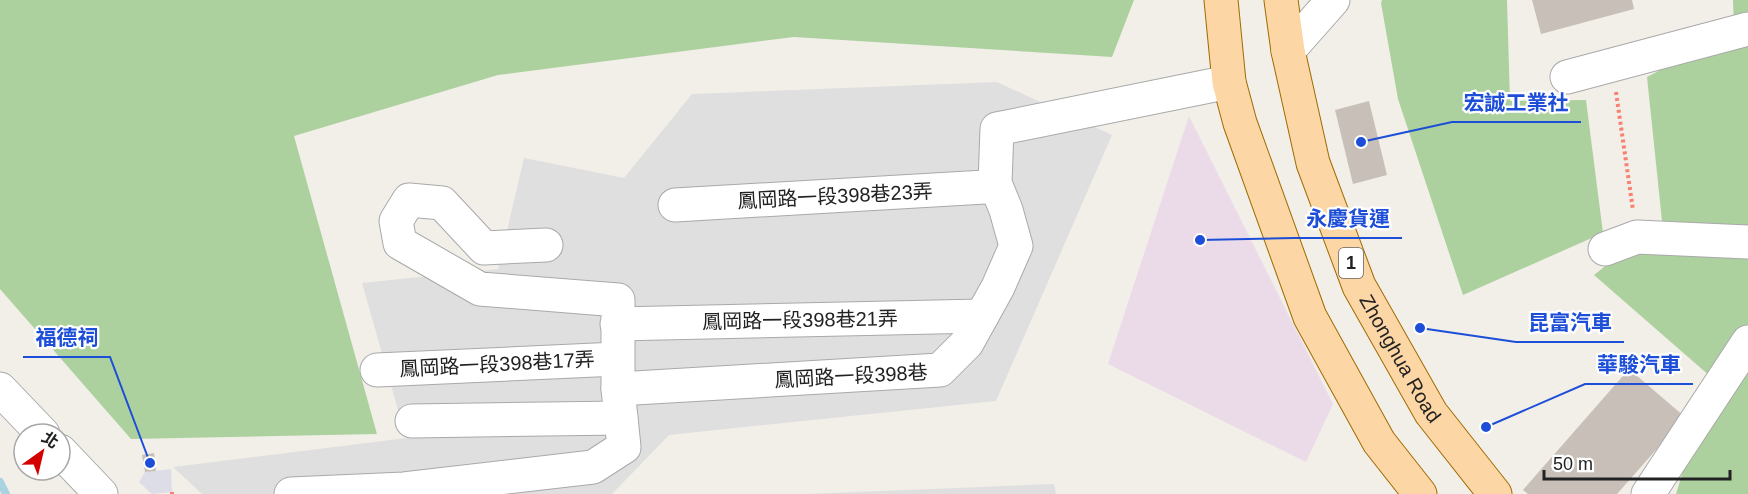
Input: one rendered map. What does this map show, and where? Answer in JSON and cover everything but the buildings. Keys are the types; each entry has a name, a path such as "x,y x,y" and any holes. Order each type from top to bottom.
{"main road":[{"path":"1221,0 1229,82 1240,123 1310,317 1379,442 1420,494"},
{"name":"Zhonghua Road","path":"1281,0 1288,51 1313,163 1359,285 1431,412 1495,494"}],"street":[{"path":"1288,51 1333,0"},
{"path":"1567,77 1748,28"},
{"name":"鳳岡路一段398巷","path":"619,389 939,370 967,343 998,287 1016,246 1006,210 995,183 997,129 1229,82"},
{"name":"鳳岡路一段398巷23弄","path":"675,205 985,187 995,183"},
{"name":"鳳岡路一段398巷21弄","path":"546,245 484,248 441,203 409,201 396,221 400,243 480,289 618,312 982,316"},
{"path":"1605,249 1636,237 1748,242"},
{"path":"291,494 404,489 593,467 624,447 619,389 618,312"},
{"path":"1648,494 1748,342"},
{"name":"鳳岡路一段398巷17弄","path":"377,370 619,389"},
{"path":"0,389 32,422"},
{"path":"412,421 619,389"},
{"path":"72,463 102,494"}],"path":[{"path":"1612,65 1636,237"}],"shaded area":[{"path":"997,82 1112,135 996,401 669,435 612,494 202,494 173,467 406,438 362,283 498,269 524,158 624,178 692,94"},
{"path":"1189,116 1333,404 1306,462 1108,364"},
{"path":"171,469 172,492 152,494 139,482 145,472"},
{"path":"1054,484 1056,494 806,494"}],"green space":[{"path":"0,0 1134,0 1112,57 794,37 498,75 294,136 377,434 131,439 0,289"},
{"path":"1382,0 1507,0 1510,101 1586,100 1603,233 1463,295 1398,99"},
{"path":"1733,0 1748,0 1748,494 1676,494 1711,377 1594,275 1662,221 1647,77 1734,31"}],"waterway":[{"path":"0,482 6,494"}],"place":[{"name":"宏誠工業社","path":"1361,142"},
{"name":"永慶貨運","path":"1200,240"},
{"name":"昆富汽車","path":"1420,328"},
{"name":"華駿汽車","path":"1486,427"},
{"name":"福德祠","path":"150,463"}]}
